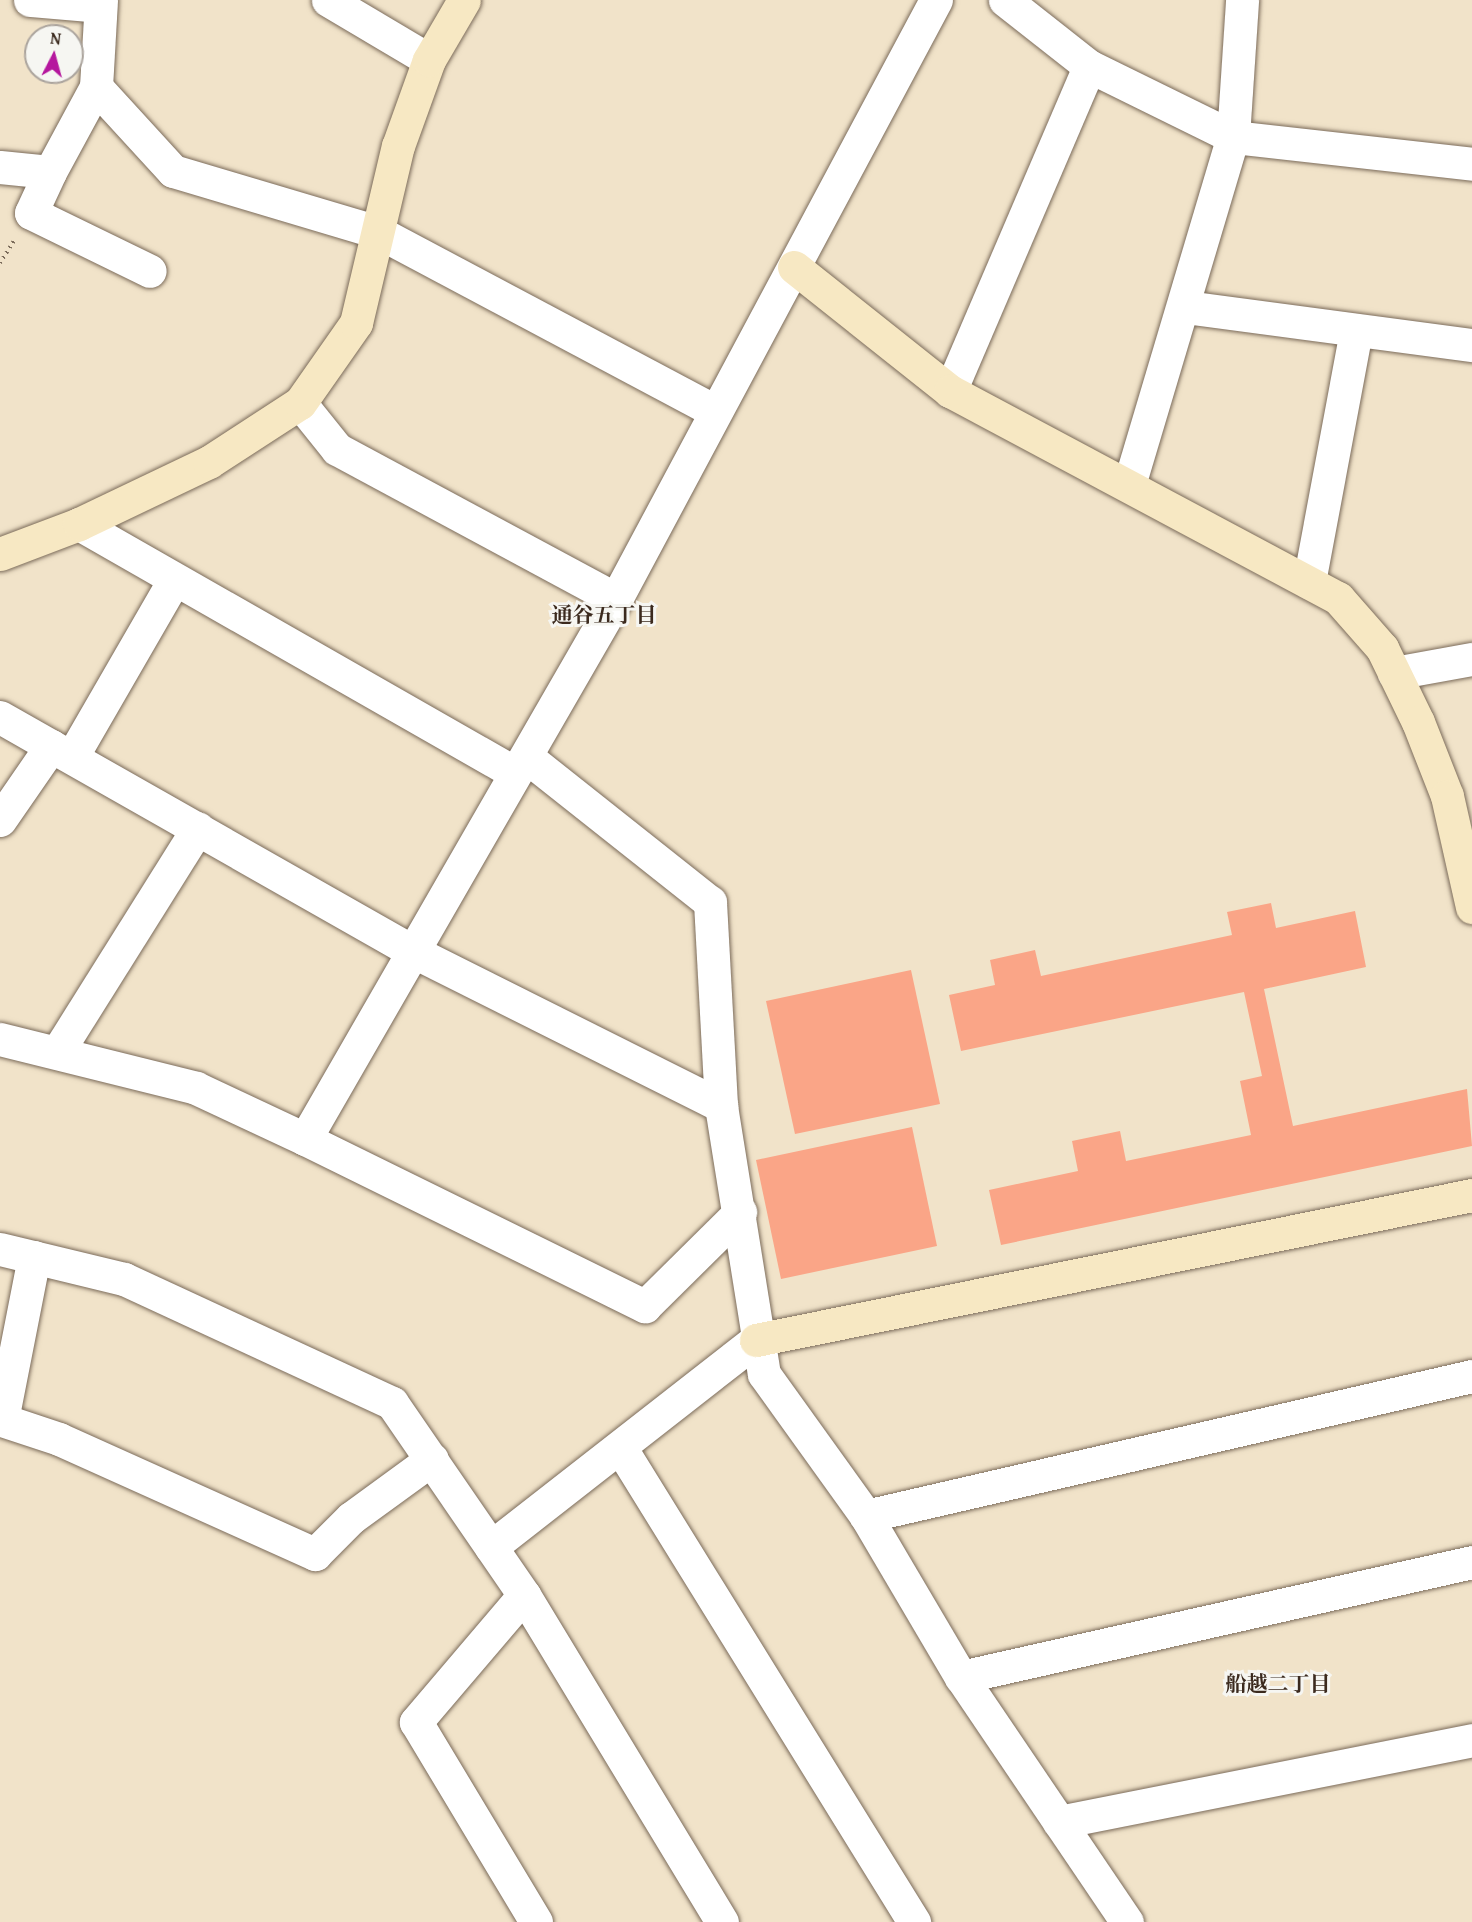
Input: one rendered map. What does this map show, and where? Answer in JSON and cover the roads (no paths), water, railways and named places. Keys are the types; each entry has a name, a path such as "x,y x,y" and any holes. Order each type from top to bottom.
{"street":[{"path":"30,0 101,3 96,87 50,172 31,213 150,271"},
{"path":"328,0 429,60"},
{"path":"0,554 79,524 209,462 300,404 356,323 398,146 429,60 464,0"},
{"path":"305,1139 616,599 714,411 794,267 936,0"},
{"path":"1005,0 1089,66 1233,136 1472,164"},
{"path":"1129,485 1186,307 1233,136 1242,0"},
{"path":"950,391 1089,66"},
{"path":"96,87 173,171 378,232 714,411"},
{"path":"0,167 50,172"},
{"path":"794,267 950,391 1338,598 1382,648 1394,673 1464,835 1472,907"},
{"path":"1186,307 1472,345"},
{"path":"1309,582 1356,330"},
{"path":"300,404 337,449 616,599"},
{"path":"79,524 173,582 521,765 710,902 721,1106 740,1212 756,1340 764,1374 866,1516 961,1677 1127,1922"},
{"path":"0,820 62,751 173,582"},
{"path":"1394,673 1472,659"},
{"path":"0,717 412,951 721,1106"},
{"path":"58,1051 198,828"},
{"path":"0,1039 58,1051 196,1088 645,1306 740,1212"},
{"path":"491,1547 756,1340 1472,1195"},
{"path":"0,1249 124,1279 392,1403 524,1595 722,1922"},
{"path":"34,1257 2,1420 59,1439 315,1554 351,1518 432,1459"},
{"path":"866,1516 1472,1376"},
{"path":"620,1447 914,1922"},
{"path":"961,1677 1472,1562"},
{"path":"524,1595 416,1722 536,1922"},
{"path":"1059,1822 1472,1740"}],"district":[{"name":"通谷五丁目","path":"604,615"},
{"name":"船越二丁目","path":"1278,1684"}]}
